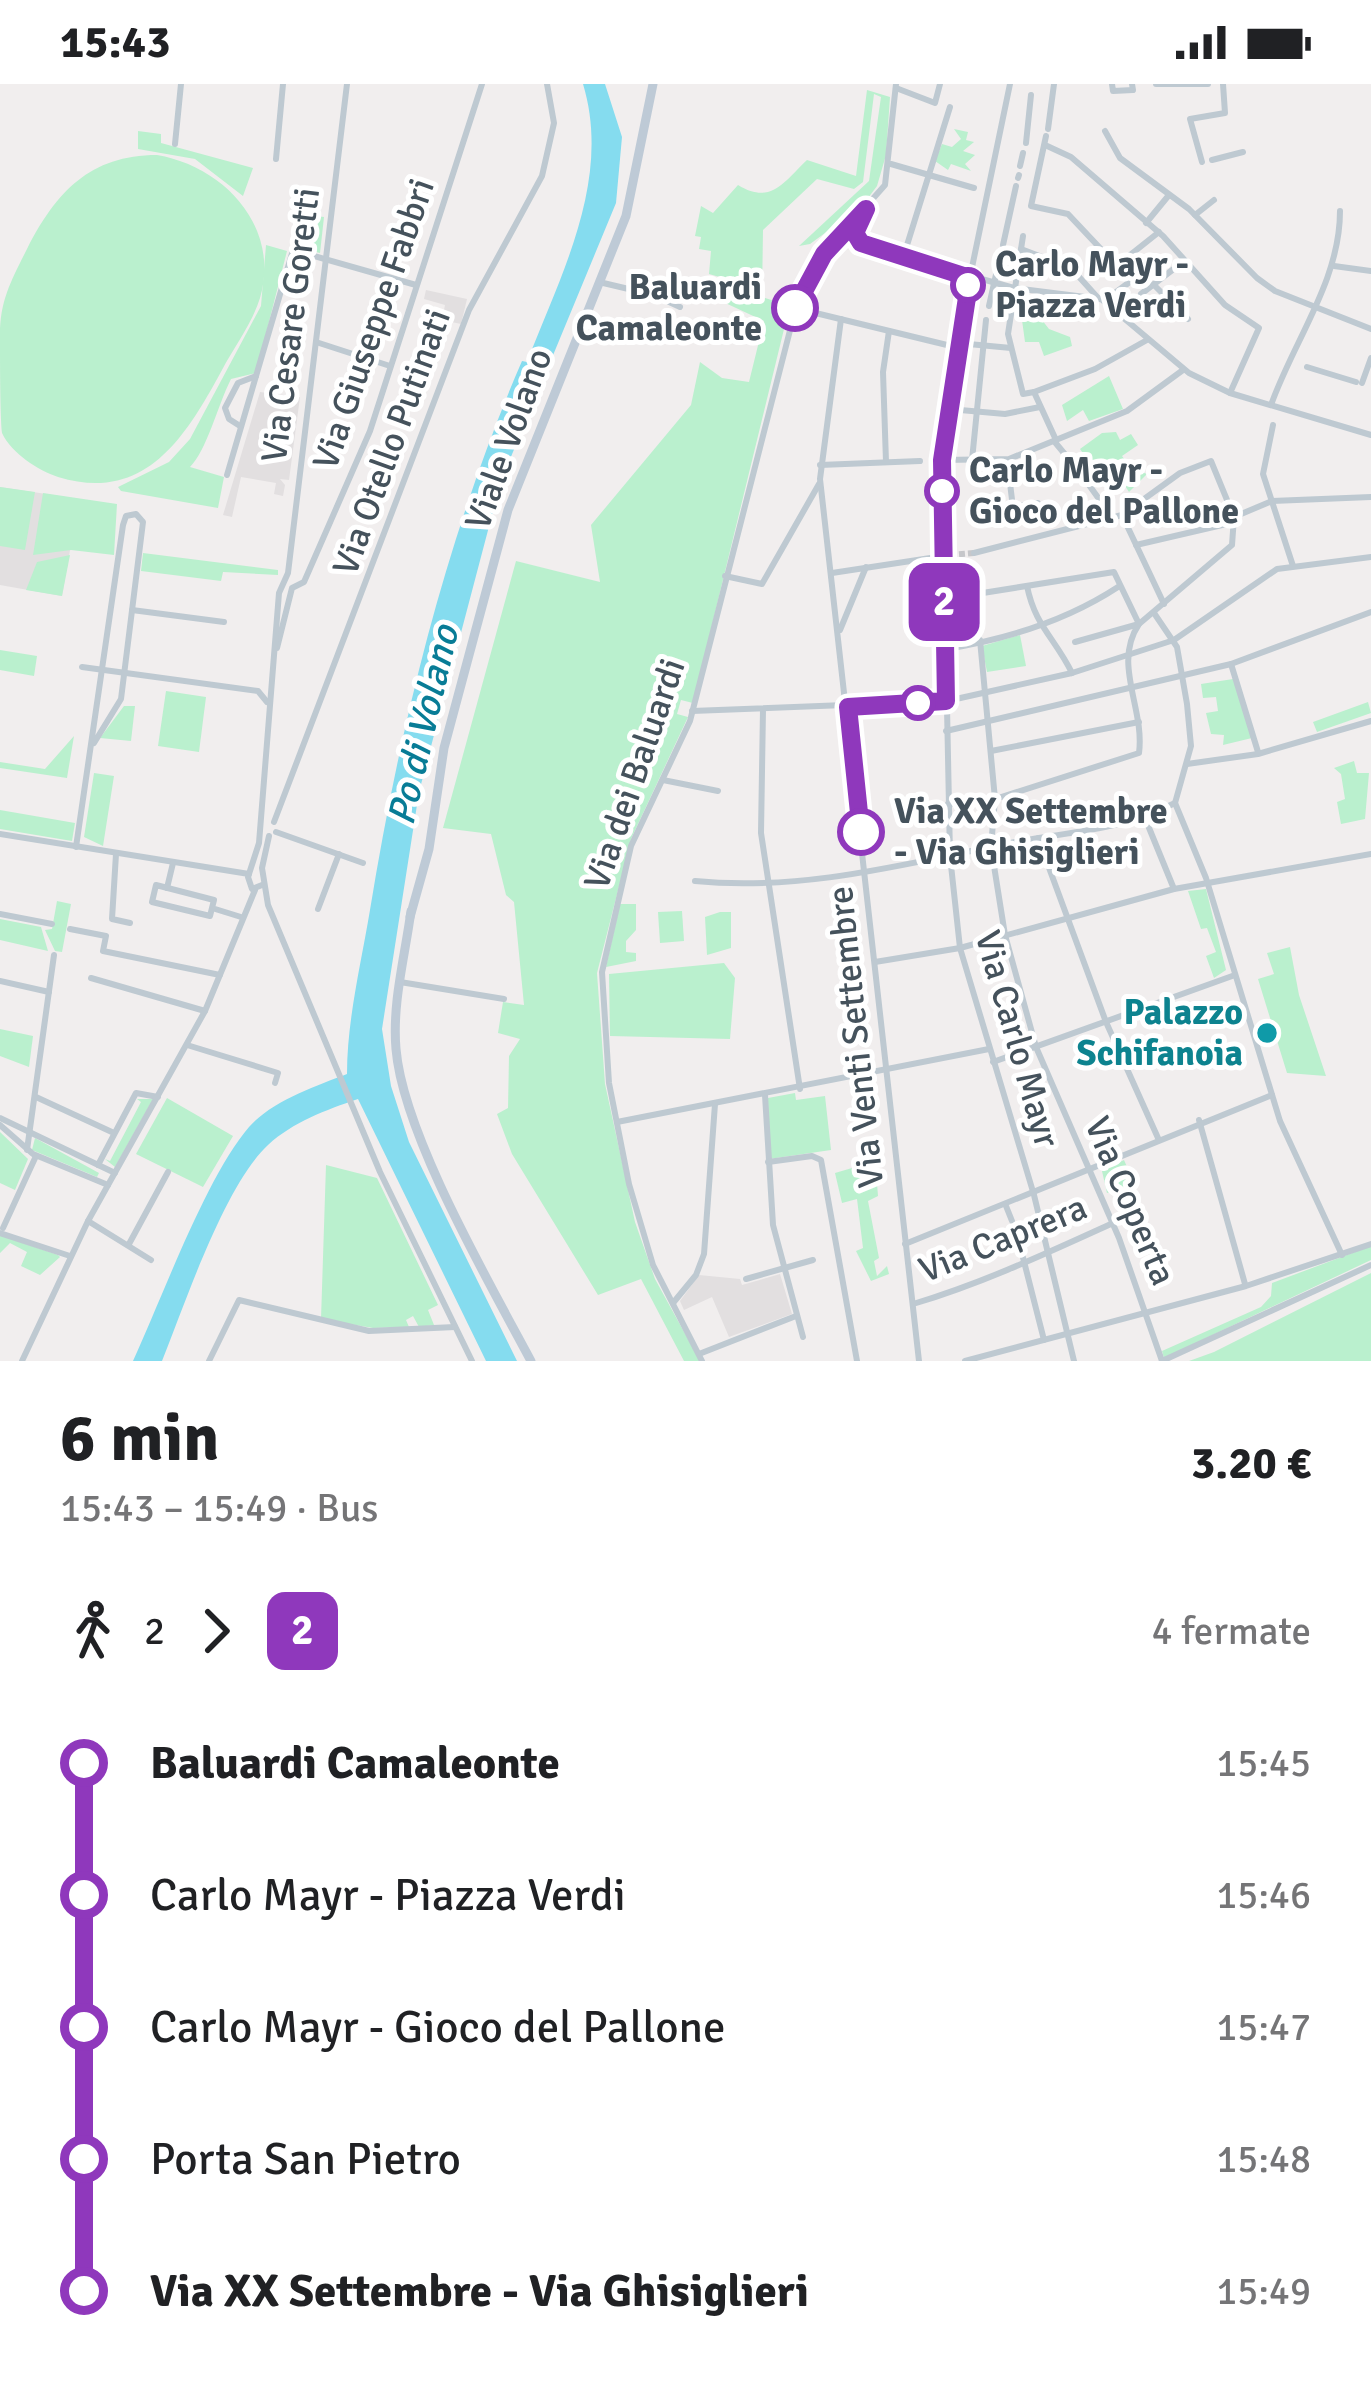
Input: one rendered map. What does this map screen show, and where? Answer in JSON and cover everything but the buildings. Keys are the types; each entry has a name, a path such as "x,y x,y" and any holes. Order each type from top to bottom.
{"main road":[{"name":"Viale Volano","path":"531,1361 458,1215 404,1090 395,1041 400,982 444,748 513,493 631,200 653,84"}],"street":[{"path":"175,143 181,84"},
{"path":"276,159 283,84"},
{"name":"Via Cesare Goretti","path":"289,580 347,84"},
{"name":"Via Giuseppe Fabbri","path":"289,580 301,587 359,460 482,84"},
{"name":"Via Otello Putinati","path":"254,882 469,310 542,176 554,123 547,84"},
{"path":"896,86 935,103 940,84"},
{"name":"Via Carlo Mayr","path":"1010,84 954,346 942,460 950,856 960,948 1034,1195 1074,1361"},
{"path":"837,238 1014,288 1102,300 1131,281 1068,214 1031,206 1054,84"},
{"path":"1113,87 1132,90 1132,84"},
{"path":"1156,84 1208,84"},
{"path":"1202,162 1190,119 1225,113 1223,84"},
{"name":"Via dei Baluardi","path":"701,1358 648,1250 616,1122 602,972 628,854 692,711 795,308 813,270 881,191 890,164 896,86"},
{"path":"1025,143 1032,90"},
{"path":"903,259 950,106"},
{"path":"1105,131 1120,158 1195,215 1257,278 1371,329"},
{"path":"1046,137 1159,232 1225,305 1259,328 1230,393"},
{"path":"1212,160 1243,152"},
{"path":"989,306 1020,169 1010,156"},
{"path":"890,164 974,188"},
{"path":"1146,223 1168,195"},
{"path":"1195,215 1214,200"},
{"path":"866,209 855,233 870,249"},
{"path":"1271,405 1334,266 1340,211"},
{"path":"1130,255 1159,232"},
{"path":"1023,236 1011,348 1024,394 1095,369 1148,340"},
{"path":"1021,249 1071,268 1183,370 1230,393 1371,435"},
{"path":"227,475 292,250 416,285"},
{"path":"1141,294 1184,261"},
{"path":"1334,266 1371,271"},
{"path":"599,282 680,307"},
{"path":"1154,285 1188,319"},
{"path":"795,308 954,346 1011,348"},
{"name":"Via Venti Settembre","path":"841,319 820,481 919,1361"},
{"path":"972,461 986,320"},
{"path":"886,462 883,372 890,332"},
{"path":"316,342 390,366"},
{"path":"1307,367 1359,382 1371,358"},
{"path":"942,460 1007,460 1127,411 1183,370"},
{"path":"240,426 229,419 225,408 238,383 259,374"},
{"path":"1034,392 1068,458"},
{"path":"948,409 1005,414 1040,406"},
{"path":"1274,424 1262,470 1293,566"},
{"path":"1009,475 1030,471 1027,452"},
{"path":"1007,460 1014,512 1038,503"},
{"path":"974,553 1122,515 1180,473 1211,460 1234,520 1226,555 1139,624 1075,642"},
{"path":"820,465 920,461"},
{"path":"1076,467 1112,517"},
{"path":"725,576 762,584 820,481"},
{"path":"1136,545 1234,520 1272,501 1371,497"},
{"path":"76,847 106,670 124,520 136,514 143,522 120,703 94,743"},
{"path":"1122,515 1165,604"},
{"path":"120,554 139,556"},
{"path":"832,573 947,555"},
{"path":"692,711 848,707 986,695 1174,640 1260,578 1293,566 1371,557"},
{"path":"839,630 866,566"},
{"path":"22,1361 70,1256 205,1011 243,913 254,882 275,657 289,580 299,570 304,576"},
{"path":"944,598 1114,572 1139,624"},
{"path":"1028,586 1038,627 1061,648 1072,673"},
{"path":"946,649 1038,627 1085,609 1118,587"},
{"path":"979,596 979,626"},
{"path":"114,608 121,601 132,611"},
{"path":"114,608 224,622"},
{"path":"946,731 1231,664 1371,612"},
{"path":"1154,613 1174,640 1191,746 1175,803 1208,886 1272,1095 1342,1255"},
{"path":"948,804 995,799 1137,754 1139,722 1125,656 1139,624"},
{"name":"Via Coperta","path":"980,642 995,799 991,847 1004,935 1036,1047 1113,1223 1162,1361"},
{"path":"258,691 275,657"},
{"path":"1231,664 1258,754"},
{"path":"82,667 258,691 269,705"},
{"path":"763,710 760,808 800,1089"},
{"path":"1186,764 1258,754 1371,721"},
{"path":"991,751 1139,722"},
{"path":"663,780 718,791"},
{"path":"262,802 273,828"},
{"path":"695,880 769,887 865,872 1039,838 1114,829 1175,803"},
{"path":"1145,818 1174,889"},
{"path":"260,826 364,862"},
{"path":"260,826 273,828"},
{"path":"0,834 219,871 254,882 351,1105 472,1361"},
{"path":"1039,838 1106,1022 1158,1138"},
{"path":"116,854 112,920 130,923"},
{"path":"318,909 339,854"},
{"path":"874,962 960,948 1174,889 1371,854"},
{"path":"167,888 173,863"},
{"path":"156,885 214,900 212,908 210,916 152,902 156,885"},
{"path":"212,908 243,913 257,902 274,920"},
{"path":"0,914 52,925"},
{"path":"70,929 106,936 103,950 220,975"},
{"path":"27,1150 54,956"},
{"path":"993,1062 1235,975"},
{"path":"91,978 205,1011"},
{"path":"0,982 50,992"},
{"path":"400,982 504,999"},
{"path":"187,1045 278,1073 275,1083"},
{"path":"616,1122 886,1073 989,1048"},
{"path":"98,1165 136,1093 158,1097"},
{"path":"765,1095 767,1162 782,1268 802,1336"},
{"path":"905,1244 1034,1195 1199,1120 1272,1095"},
{"path":"36,1097 114,1133"},
{"path":"673,1303 704,1258 715,1104"},
{"path":"1199,1120 1246,1286"},
{"path":"0,1121 31,1131 115,1174"},
{"path":"0,1121 36,1156 108,1186"},
{"path":"36,1156 2,1230 70,1256"},
{"path":"767,1162 812,1156 820,1160 857,1361"},
{"path":"129,1244 168,1172"},
{"path":"1006,1206 1012,1221"},
{"path":"88,1222 151,1260"},
{"name":"Via Caprera","path":"913,1304 1027,1264 1048,1249 1113,1223"},
{"path":"1017,1234 1044,1340"},
{"path":"965,1361 1246,1286 1371,1244"},
{"path":"746,1279 813,1260"},
{"path":"1162,1361 1371,1265"},
{"path":"209,1361 238,1300 369,1330 455,1328"},
{"path":"701,1358 796,1316"}],"shaded area":[{"path":"426,290 467,299 461,324 442,320 445,305 424,299"},
{"path":"260,392 300,397 289,480 280,479 285,485 283,496 274,494 276,483 241,477 232,517 223,515"},
{"path":"0,487 79,499 62,596 0,585"},
{"path":"780,1274 792,1314 729,1337 712,1297 684,1310 680,1301 699,1275 740,1279 742,1285"}],"green space":[{"path":"867,90 890,97 886,155 877,186 862,206 810,244 799,246 869,181 881,97 874,94 863,182 854,189 817,179 763,230 762,297 784,304 813,254 850,222 817,256 785,325 693,703 681,700 677,714 688,717 631,839 597,973 605,1084 635,1222 655,1279 700,1361 684,1361 641,1279 598,1295 512,1154 497,1114 508,1108 509,1056 520,1039 498,1033 503,1002 524,1005 514,902 506,895 491,834 443,828 516,561 600,582 591,525 691,405 700,362 722,378 749,382 764,321 721,301 723,278 709,274 711,251 699,249 701,237 695,236 701,206 713,213 738,185 759,193 776,189 807,160 856,176"},
{"path":"954,129 968,132 966,140 974,142 963,151 975,155 965,164 971,171 951,164 948,170 935,161 942,144 952,147 961,139"},
{"path":"138,131 161,134 161,143 253,168 243,196 195,159 138,149"},
{"path":"157,155 204,172 241,204 262,247 260,298 194,418 160,458 116,481 89,483 58,477 26,460 2,433 0,334 5,300 38,229 63,194 112,162"},
{"path":"301,214 324,217 320,253 291,246"},
{"path":"266,245 287,251 256,373 231,379 190,467 224,477 218,508 121,491 118,487 169,462 190,439 261,306"},
{"path":"1038,315 1049,329 1070,337 1072,346 1044,356 1039,342 1025,342 1022,320"},
{"path":"1109,376 1123,409 1089,421 1083,410 1067,421 1062,405"},
{"path":"1116,432 1120,440 1131,434 1138,445 1122,456 1131,468 1147,474 1129,492 1111,464 1096,472 1080,449 1102,433"},
{"path":"0,487 35,492 25,550 0,546"},
{"path":"43,493 117,504 114,555 71,550 33,555"},
{"path":"143,553 278,570 278,575 223,572 221,581 141,571"},
{"path":"70,555 62,596 26,590 37,562"},
{"path":"1020,635 1026,666 987,672 982,646"},
{"path":"0,650 37,656 34,676 0,670"},
{"path":"1233,679 1252,738 1223,745 1224,735 1211,734 1206,713 1218,711 1216,697 1203,698 1201,684"},
{"path":"166,691 206,697 199,752 158,746"},
{"path":"1368,702 1371,713 1317,732 1313,722"},
{"path":"124,706 135,706 131,741 100,738"},
{"path":"74,736 67,778 0,768 0,762 45,769"},
{"path":"1354,761 1357,773 1369,773 1365,819 1341,824 1337,802 1345,799 1341,774 1334,768"},
{"path":"94,773 114,776 103,846 84,837"},
{"path":"0,810 75,823 72,841 0,829"},
{"path":"1206,889 1226,970 1214,978 1206,956 1216,952 1207,928 1201,929 1188,891"},
{"path":"57,901 71,904 62,952 55,951 45,930 52,929"},
{"path":"620,904 636,904 636,930 626,941 626,952 636,953 636,961 606,967"},
{"path":"682,911 684,941 660,943 658,912"},
{"path":"731,912 731,948 707,955 705,917"},
{"path":"0,919 41,927 48,951 0,940"},
{"path":"1290,947 1299,995 1326,1076 1287,1073 1258,979 1274,974 1267,953"},
{"path":"724,963 735,978 730,1039 610,1036 609,974"},
{"path":"0,1029 33,1036 29,1067 0,1056"},
{"path":"795,1093 796,1100 825,1096 831,1150 769,1159 768,1098"},
{"path":"167,1098 233,1136 203,1187 136,1154"},
{"path":"137,1099 153,1099 115,1167 105,1159 110,1161 141,1102"},
{"path":"0,1132 28,1159 15,1190 0,1183"},
{"path":"35,1138 99,1173 97,1177 32,1150"},
{"path":"865,1145 874,1146 878,1196 868,1201 879,1258 874,1261 877,1276 887,1266 889,1274 871,1281 856,1251 863,1248 857,1199 842,1203 835,1173 852,1168"},
{"path":"1124,1160 1134,1183 1107,1193 1102,1171"},
{"path":"326,1165 377,1178 438,1305 428,1310 434,1325 419,1327 413,1316 406,1320 409,1327 373,1328 321,1319"},
{"path":"0,1235 60,1257 40,1275 21,1266 27,1252 10,1243 0,1253"},
{"path":"1371,1246 1371,1260 1164,1358 1162,1351 1261,1307 1271,1296 1272,1283"},
{"path":"1371,1273 1371,1361 1189,1361 1214,1352"}],"water":[{"name":"Po di Volano","path":"583,84 605,84 622,137 616,203 501,481 419,792 382,1029 391,1086 409,1142 517,1361 486,1361 358,1099 322,1112 268,1145 221,1216 162,1361 133,1361 201,1206 249,1127 282,1102 347,1074 352,1013 382,840 429,631 495,427 522,361 527,362 579,226 591,156"}],"tunnel":[{"path":"950,555 974,553"}],"bus line":[{"name":"2","path":"795,308 824,254 866,209 855,233 870,249 970,278 942,460 946,701 848,707 861,832"}],"place":[{"name":"Carlo Mayr - Piazza Verdi","path":"968,285"},
{"name":"Baluardi Camaleonte","path":"795,308"},
{"name":"Carlo Mayr - Gioco del Pallone","path":"942,491"},
{"name":"Via XX Settembre - Via Ghisiglieri","path":"861,832"},
{"name":"Palazzo Schifanoia","path":"1267,1033"}]}
